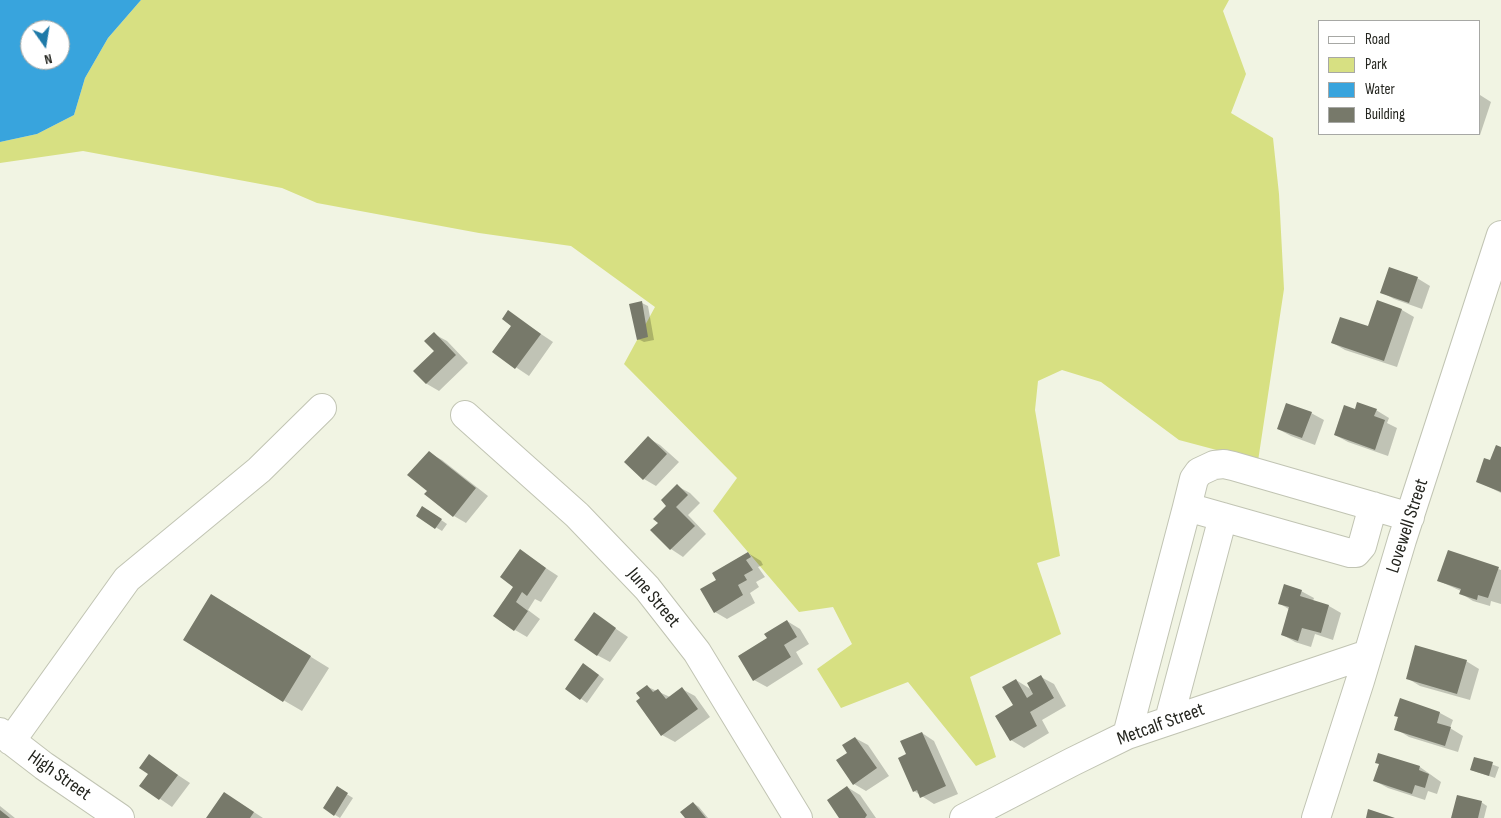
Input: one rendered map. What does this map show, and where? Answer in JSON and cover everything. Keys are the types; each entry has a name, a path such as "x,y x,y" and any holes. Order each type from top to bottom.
{"street":[{"name":"Lovewell Street","path":"1316,818 1501,235"},
{"path":"5,736 127,579 259,470 322,408"},
{"name":"June Street","path":"465,415 578,515 648,588 697,652 798,818"},
{"path":"1127,735 1194,479 1199,472 1224,464 1410,518"},
{"path":"1187,507 1350,553 1356,553 1362,546 1373,506"},
{"path":"1169,720 1223,517"},
{"name":"Metcalf Street","path":"964,818 1127,735 1368,654"},
{"name":"High Street","path":"5,736 44,766 120,818"}],"green space":[{"path":"141,0 1229,0 1223,11 1246,74 1231,113 1273,138 1279,194 1284,289 1258,461 1179,440 1101,382 1062,370 1038,381 1035,410 1060,556 1037,563 1061,634 970,677 996,757 976,766 908,682 841,708 817,669 852,644 833,607 799,612 713,511 737,478 624,364 655,307 571,246 479,233 317,203 282,188 83,151 0,163 0,142 37,134 74,115 85,78 108,38"}],"water":[{"path":"0,0 141,0 108,38 85,78 74,115 37,134 0,142"}],"building":[{"path":"1389,267 1418,277 1409,303 1380,293"},
{"path":"1377,300 1402,309 1384,361 1331,343 1340,317 1368,326"},
{"path":"642,301 648,337 637,340 629,304"},
{"path":"508,310 541,334 515,369 492,352 511,326 502,319"},
{"path":"434,332 456,355 426,384 413,371 434,351 424,341"},
{"path":"1357,402 1377,409 1374,416 1385,420 1375,450 1334,435 1344,405 1355,409"},
{"path":"1286,403 1312,412 1302,438 1277,429"},
{"path":"648,436 667,454 643,480 624,462"},
{"path":"1496,445 1501,447 1501,492 1476,482 1484,458 1490,460"},
{"path":"429,451 476,488 453,517 424,494 427,491 407,475"},
{"path":"677,484 688,495 676,507 695,526 670,550 650,530 658,523 653,519 666,506 661,500"},
{"path":"422,506 442,519 435,529 416,516"},
{"path":"520,549 546,568 527,596 522,592 516,602 528,611 514,631 493,616 513,587 500,577"},
{"path":"1448,550 1499,567 1488,598 1478,595 1477,600 1459,594 1461,589 1437,581"},
{"path":"748,552 751,557 746,560 753,570 744,575 747,580 738,585 743,595 714,613 700,589 716,580 712,573"},
{"path":"1284,584 1302,590 1300,596 1329,605 1321,633 1302,628 1298,641 1281,635 1289,607 1278,604"},
{"path":"211,594 311,656 283,702 183,640"},
{"path":"594,612 616,628 597,656 574,640"},
{"path":"787,620 797,637 784,645 791,657 753,681 738,656 767,638 764,634"},
{"path":"1415,645 1467,660 1457,694 1406,679"},
{"path":"583,663 599,675 580,700 565,689"},
{"path":"1041,675 1054,698 1030,712 1037,726 1010,741 995,716 1013,705 1002,687 1016,679 1027,698 1033,694 1027,683"},
{"path":"647,685 653,692 658,689 666,699 682,687 698,709 661,736 636,701 640,698 636,693"},
{"path":"1400,698 1440,712 1437,723 1451,727 1445,746 1394,730 1398,717 1394,716"},
{"path":"922,732 946,786 920,798 917,790 913,792 898,758 906,754 900,741"},
{"path":"855,737 877,768 853,785 836,760 847,753 842,745"},
{"path":"1378,753 1420,766 1419,770 1429,774 1425,788 1415,785 1412,794 1373,781 1379,764 1375,763"},
{"path":"149,754 178,775 159,800 139,786 148,774 139,768"},
{"path":"1474,757 1493,762 1489,776 1470,770"},
{"path":"337,786 348,793 334,816 323,808"},
{"path":"847,786 867,815 865,818 839,818 827,800"},
{"path":"224,792 254,812 250,818 206,818"},
{"path":"1457,795 1482,801 1478,818 1451,818"},
{"path":"693,802 706,818 685,818 680,812"},
{"path":"1368,809 1395,818 1366,818"},
{"path":"0,810 10,818 0,818"}]}
